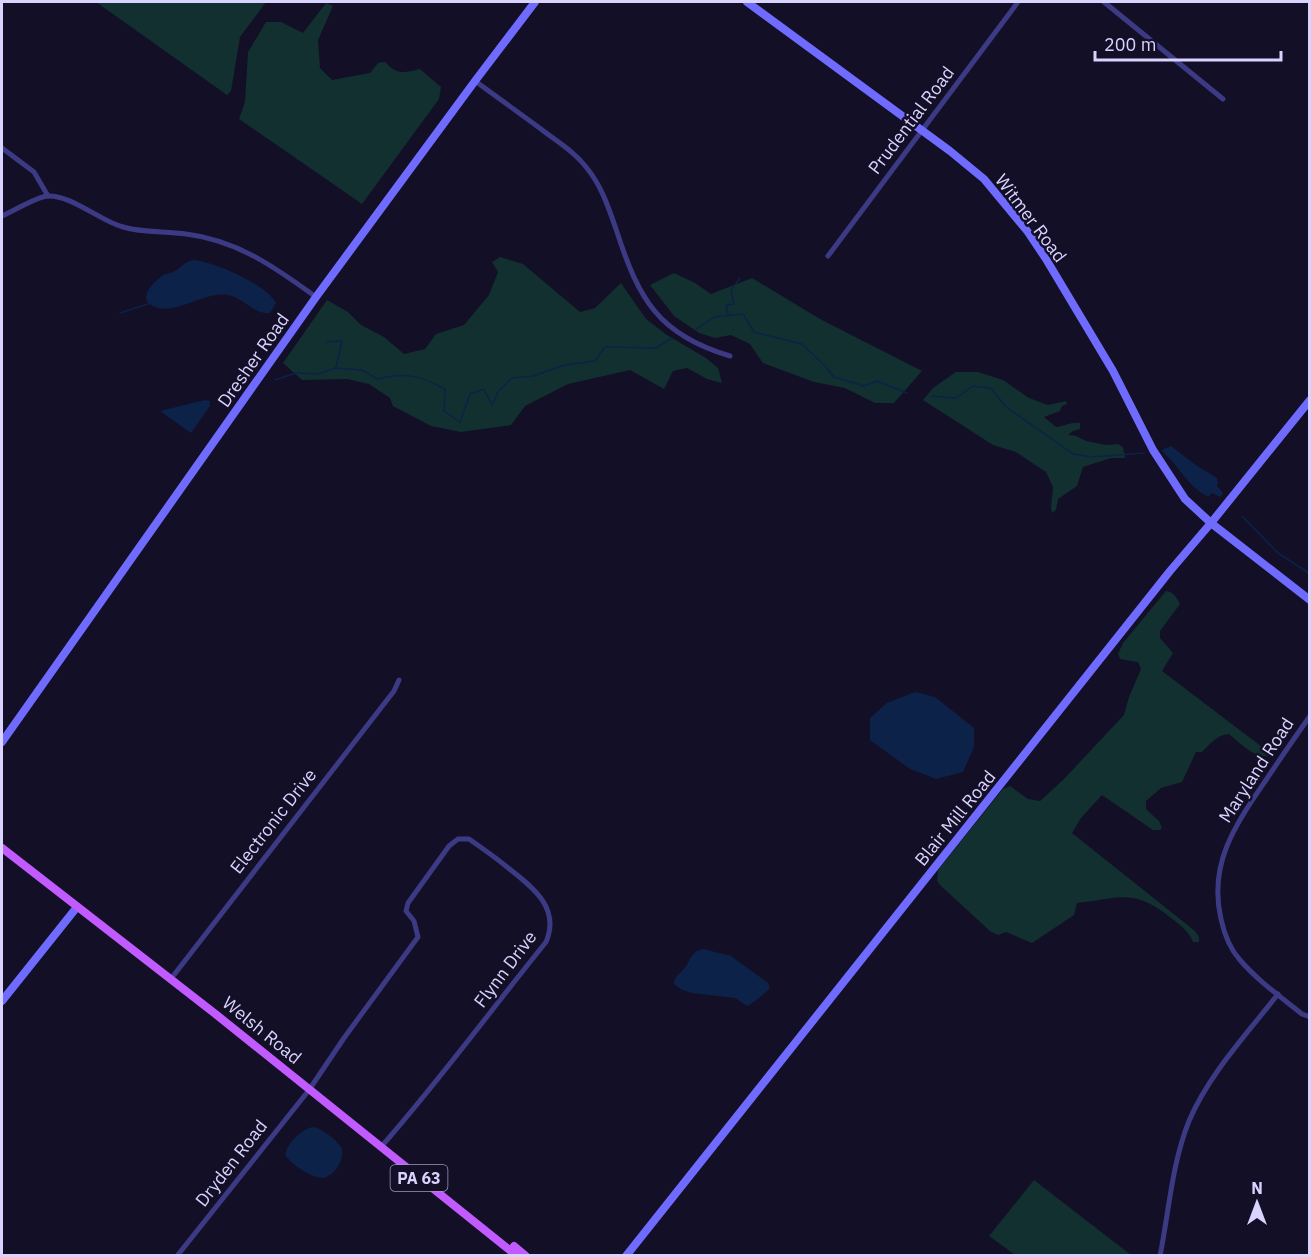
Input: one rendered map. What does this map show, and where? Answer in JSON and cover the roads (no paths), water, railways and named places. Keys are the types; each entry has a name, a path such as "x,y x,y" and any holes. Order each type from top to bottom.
{"main road":[{"name":"Dresher Road","path":"2,742 316,297 536,2"},
{"name":"Witmer Road","path":"747,2 921,132 950,151 984,179 1028,232 1113,371 1158,457 1185,499 1211,523 1310,600"},
{"name":"Blair Mill Road","path":"626,1256 1170,571 1310,400"},
{"name":"Welsh Road","path":"2,848 219,1016 517,1256"},
{"path":"2,1001 77,907"},
{"name":"Welsh Road","path":"499,1241 514,1246 526,1256"}],"street":[{"name":"Prudential Road","path":"828,256 1018,2"},
{"path":"1104,2 1223,99"},
{"path":"475,81 575,155 586,166 603,194 634,281 651,308 674,330 696,343 730,356"},
{"path":"2,148 34,172 48,196"},
{"path":"2,216 48,196 66,200 101,219 123,227 187,234 234,246 282,272 316,297"},
{"name":"Electronic Drive","path":"170,980 394,691 399,680"},
{"name":"Maryland Road","path":"1310,716 1234,827 1218,877 1218,905 1224,933 1239,959 1302,1014 1310,1017"},
{"name":"Flynn Drive","path":"309,1090 418,937 414,921 406,911 408,903 449,846 458,839 470,839 540,895 549,912 550,929 546,942 418,1105 381,1147"},
{"path":"1160,1256 1178,1155 1199,1099 1214,1076 1278,994"},
{"name":"Dryden Road","path":"177,1256 309,1090"}],"water":[{"path":"195,260 227,270 262,289 276,303 270,313 254,309 228,295 210,296 182,306 164,309 149,304 146,296 154,283 164,275"},
{"path":"205,400 210,401 210,406 191,433 160,411"},
{"path":"1171,446 1217,478 1217,486 1223,493 1220,497 1212,493 1208,497 1192,485 1171,459 1164,454 1162,450"},
{"path":"915,692 935,697 974,728 974,747 963,772 936,779 910,769 870,740 870,718 887,703"},
{"path":"703,949 731,956 768,983 770,988 747,1006 735,998 682,990 674,984 676,978 693,955"},
{"path":"314,1127 330,1135 342,1149 342,1158 338,1166 324,1178 313,1176 302,1170 285,1155 296,1137"}],"waterway":[{"path":"728,314 726,305 734,304 731,289 740,278"},
{"path":"120,313 151,303"},
{"path":"696,329 714,317 743,314 754,332 802,344 834,377 864,386 877,381 907,393"},
{"path":"327,342 342,341 336,368 362,370 377,379 412,376 445,389 444,411 460,422 470,394 484,389 492,405 498,392 512,378 533,376 565,365 595,361 605,347 656,348 672,338"},
{"path":"275,380 296,373 318,374 335,368"},
{"path":"931,396 956,398 973,386 991,388 1005,406 1073,454 1092,457 1144,453"},
{"path":"1242,516 1278,553 1310,574"}]}
